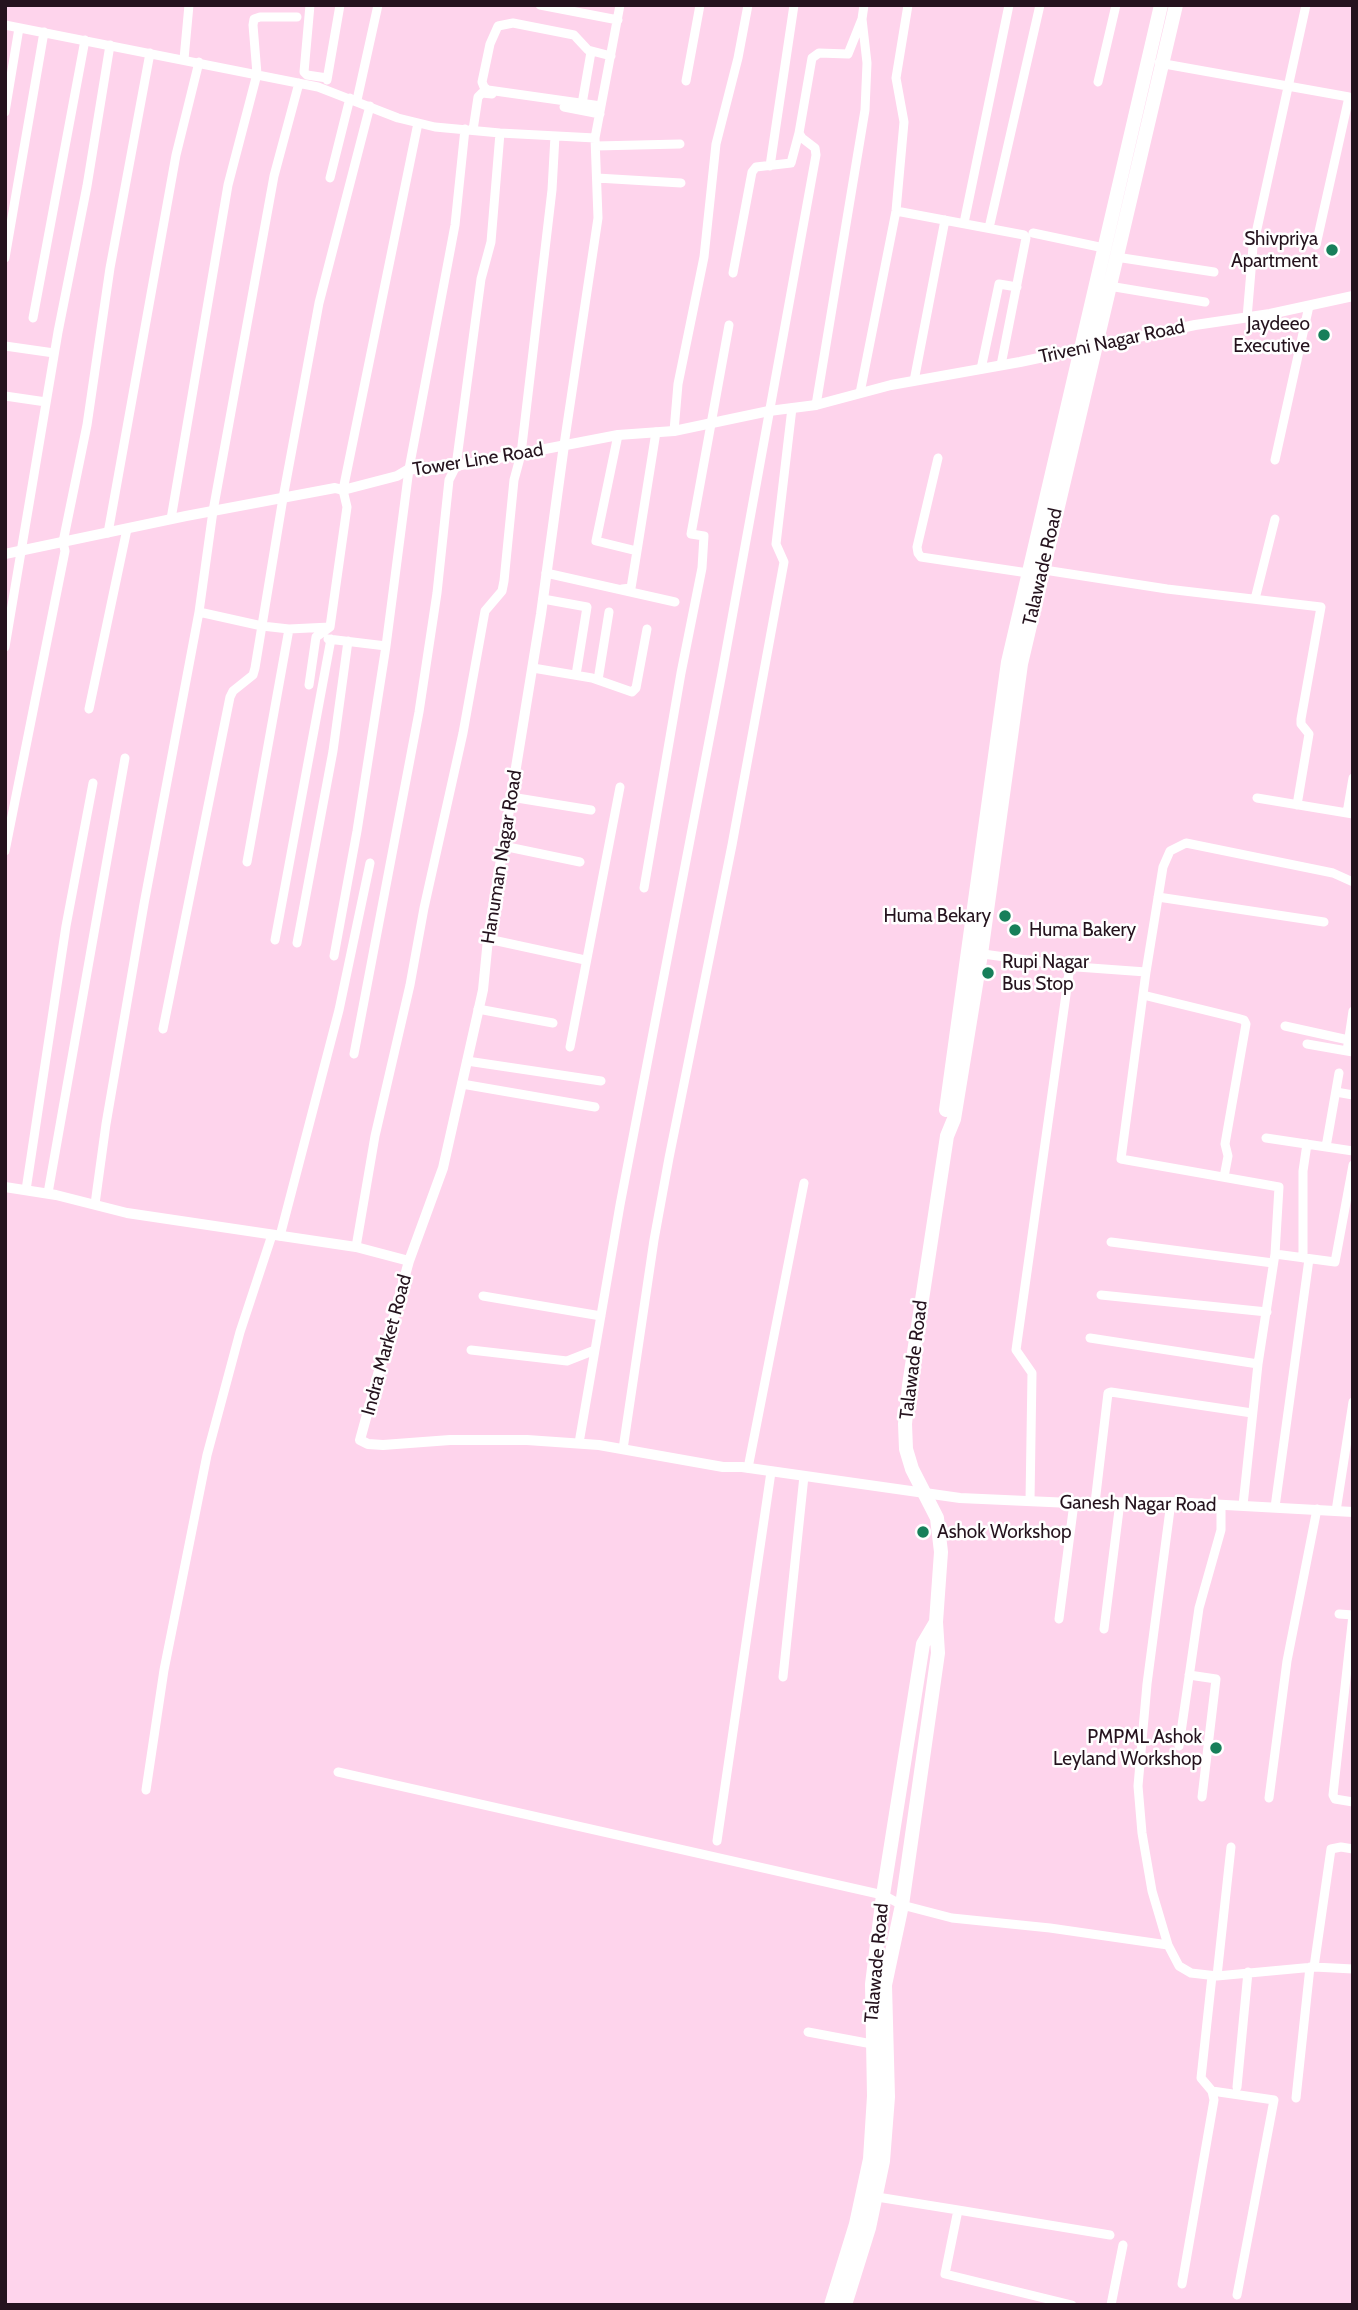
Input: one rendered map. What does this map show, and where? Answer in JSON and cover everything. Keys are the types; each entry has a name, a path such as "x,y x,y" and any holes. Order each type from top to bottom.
{"main road":[{"name":"Talawade Road","path":"1155,62 1161,5"},
{"name":"Talawade Road","path":"831,2305 856,2224 883,2161 888,2096 885,1985 902,1905 938,1653 936,1622 941,1552 937,1518 906,1448 905,1424 947,1136 945,1114 974,952 1013,671 1033,570 1155,62 1176,5"},
{"name":"Talawade Road","path":"1087,347 1109,286 1110,253"},
{"name":"Talawade Road","path":"845,2305 869,2228 874,2096 872,1984 883,1895 923,1644 936,1622"}],"street":[{"path":"184,60 190,5"},
{"path":"310,5 304,72 307,75 327,78"},
{"path":"325,89 340,5"},
{"path":"330,178 378,5"},
{"path":"540,5 618,20"},
{"path":"564,445 598,218 596,142 620,5"},
{"path":"686,81 700,5"},
{"path":"674,431 678,384 704,257 716,144 738,58 748,5"},
{"path":"770,166 794,5"},
{"path":"733,272 752,172 756,167 791,163 812,58 818,53 848,54 862,19 864,5"},
{"path":"866,393 896,211 904,122 896,78 908,5"},
{"path":"964,223 1009,5"},
{"path":"989,228 1040,5"},
{"path":"1098,82 1116,5"},
{"path":"1247,318 1253,247 1306,5"},
{"path":"172,519 228,185 257,74 254,19 297,17"},
{"path":"816,404 865,110 867,63 862,19"},
{"path":"601,110 582,104 488,90 482,82 495,30 506,22 574,35 591,52 611,56"},
{"path":"5,25 325,89 398,118 435,127 500,134 555,136 596,142 680,144"},
{"path":"5,111 19,27"},
{"path":"5,258 44,32"},
{"path":"33,318 85,40"},
{"path":"5,647 54,353 87,186 110,45"},
{"path":"582,104 591,52"},
{"path":"5,851 65,551 63,542 87,425 108,279 150,53"},
{"path":"108,533 176,155 199,62"},
{"path":"1155,62 1351,97 1316,245"},
{"path":"95,1205 106,1124 144,904 199,612 213,511 275,176 299,83"},
{"path":"334,956 386,646 409,469 469,130 478,97 482,93 601,110"},
{"path":"163,1029 230,697 233,691 253,675 319,303 370,106"},
{"path":"309,685 316,637 330,627 347,507 343,490 418,123"},
{"path":"579,1443 816,155 815,148 799,133"},
{"path":"354,1054 419,712 437,593 449,480 456,466 481,279 491,242 500,134"},
{"path":"356,1247 375,1136 463,733 485,611 502,591 552,190 555,136"},
{"path":"597,178 681,183"},
{"path":"896,211 1024,235 1026,238 1002,365"},
{"path":"914,381 945,220"},
{"path":"1032,233 1110,253 1214,272"},
{"path":"981,369 999,284 1017,287"},
{"path":"1109,286 1205,302"},
{"name":"Triveni Nagar Road","path":"866,393 1195,325 1247,318 1353,296"},
{"path":"1275,460 1309,306"},
{"path":"644,888 702,568 704,536 691,534 729,325"},
{"path":"5,346 54,353"},
{"name":"Tower Line Road","path":"5,554 213,511 335,488 343,490 397,476 409,469 432,470 618,435 674,431 866,393"},
{"path":"5,396 46,402"},
{"path":"623,1449 669,1158 733,845 784,562 776,544 792,408"},
{"path":"620,589 631,587 656,432"},
{"path":"618,435 596,541 637,551"},
{"name":"Hanuman Nagar Road","path":"410,1261 443,1168 478,1010 533,667 564,445"},
{"path":"938,458 917,547 918,553 927,558 1321,607 1301,719 1301,724 1309,734 1297,805"},
{"path":"1255,599 1275,519"},
{"path":"89,709 127,529"},
{"path":"546,573 675,602"},
{"path":"543,599 587,607 576,675"},
{"path":"199,612 262,626 289,629 330,627"},
{"path":"598,680 609,612"},
{"path":"247,862 289,629"},
{"path":"533,667 598,680 635,691 647,629"},
{"path":"316,637 386,646"},
{"path":"275,940 331,639"},
{"path":"297,943 333,751 348,641"},
{"path":"48,1194 125,758"},
{"path":"1257,799 1350,813 1353,778"},
{"path":"26,1190 66,926 93,783"},
{"path":"570,1047 620,787"},
{"path":"511,797 591,810"},
{"path":"1243,1505 1258,1364 1274,1259 1279,1186 1121,1158 1163,867 1171,851 1186,844 1333,873 1353,882"},
{"path":"503,846 580,862"},
{"path":"146,1790 164,1670 207,1455 237,1343 276,1235 339,1010 370,863"},
{"path":"1158,897 1324,922"},
{"path":"488,939 585,960"},
{"path":"974,952 1070,967 1146,972"},
{"path":"1030,1501 1032,1373 1016,1350 1070,967"},
{"path":"1143,995 1237,1018 1244,1020 1246,1024 1225,1144 1228,1156 1224,1177"},
{"path":"478,1010 553,1023"},
{"path":"1307,1044 1350,1052 1353,1011"},
{"path":"1285,1027 1350,1041"},
{"path":"467,1061 601,1081"},
{"path":"1326,1147 1339,1073"},
{"path":"462,1084 595,1107"},
{"path":"1336,1092 1353,1095"},
{"path":"1266,1138 1353,1151"},
{"path":"1275,1507 1306,1258 1303,1171 1307,1144"},
{"path":"1111,1242 1274,1259 1306,1258 1335,1262 1353,1165"},
{"path":"748,1468 804,1183"},
{"name":"Indra Market Road","path":"5,1187 48,1194 127,1213 356,1247 410,1261 360,1440 368,1444 450,1440 579,1443 723,1466 923,1491"},
{"path":"1101,1295 1267,1312"},
{"path":"483,1296 601,1316"},
{"path":"1090,1338 1258,1364"},
{"path":"471,1350 567,1361 595,1350"},
{"path":"1095,1503 1108,1393 1252,1413"},
{"path":"1336,1511 1353,1402"},
{"path":"717,1841 758,1576 771,1472"},
{"path":"783,1677 804,1476"},
{"name":"Ganesh Nagar Road","path":"923,1491 960,1498 1074,1503 1171,1502 1353,1512"},
{"path":"1104,1629 1120,1502"},
{"path":"1171,1502 1147,1684 1138,1786 1142,1833 1152,1891 1168,1945 1180,1965 1191,1973 1215,1976 1312,1967 1353,1969"},
{"path":"1059,1619 1074,1503"},
{"path":"1179,1746 1199,1608 1221,1530 1222,1505"},
{"path":"1269,1798 1287,1661 1317,1509"},
{"path":"1339,1614 1353,1615 1332,1795 1335,1799 1353,1802"},
{"path":"1189,1675 1216,1679 1202,1797"},
{"path":"338,1772 883,1895 902,1905 952,1918 1050,1928 1168,1945"},
{"path":"1182,2284 1214,2100 1212,2091 1201,2078 1231,1847"},
{"path":"1296,2098 1312,1967 1331,1849 1353,1849"},
{"path":"1237,2087 1248,1972"},
{"path":"808,2032 872,2045"},
{"path":"1212,2091 1274,2100 1237,2295"},
{"path":"869,2195 1110,2235"},
{"path":"958,2210 944,2274 1072,2305"},
{"path":"1111,2305 1123,2245"}],"place":[{"name":"Shivpriya Apartment","path":"1332,250"},
{"name":"Jaydeeo Executive","path":"1324,335"},
{"name":"Huma Bekary","path":"1005,916"},
{"name":"Huma Bakery","path":"1015,930"},
{"name":"Rupi Nagar Bus Stop","path":"988,973"},
{"name":"Ashok Workshop","path":"923,1532"},
{"name":"PMPML Ashok Leyland Workshop","path":"1216,1748"}]}
